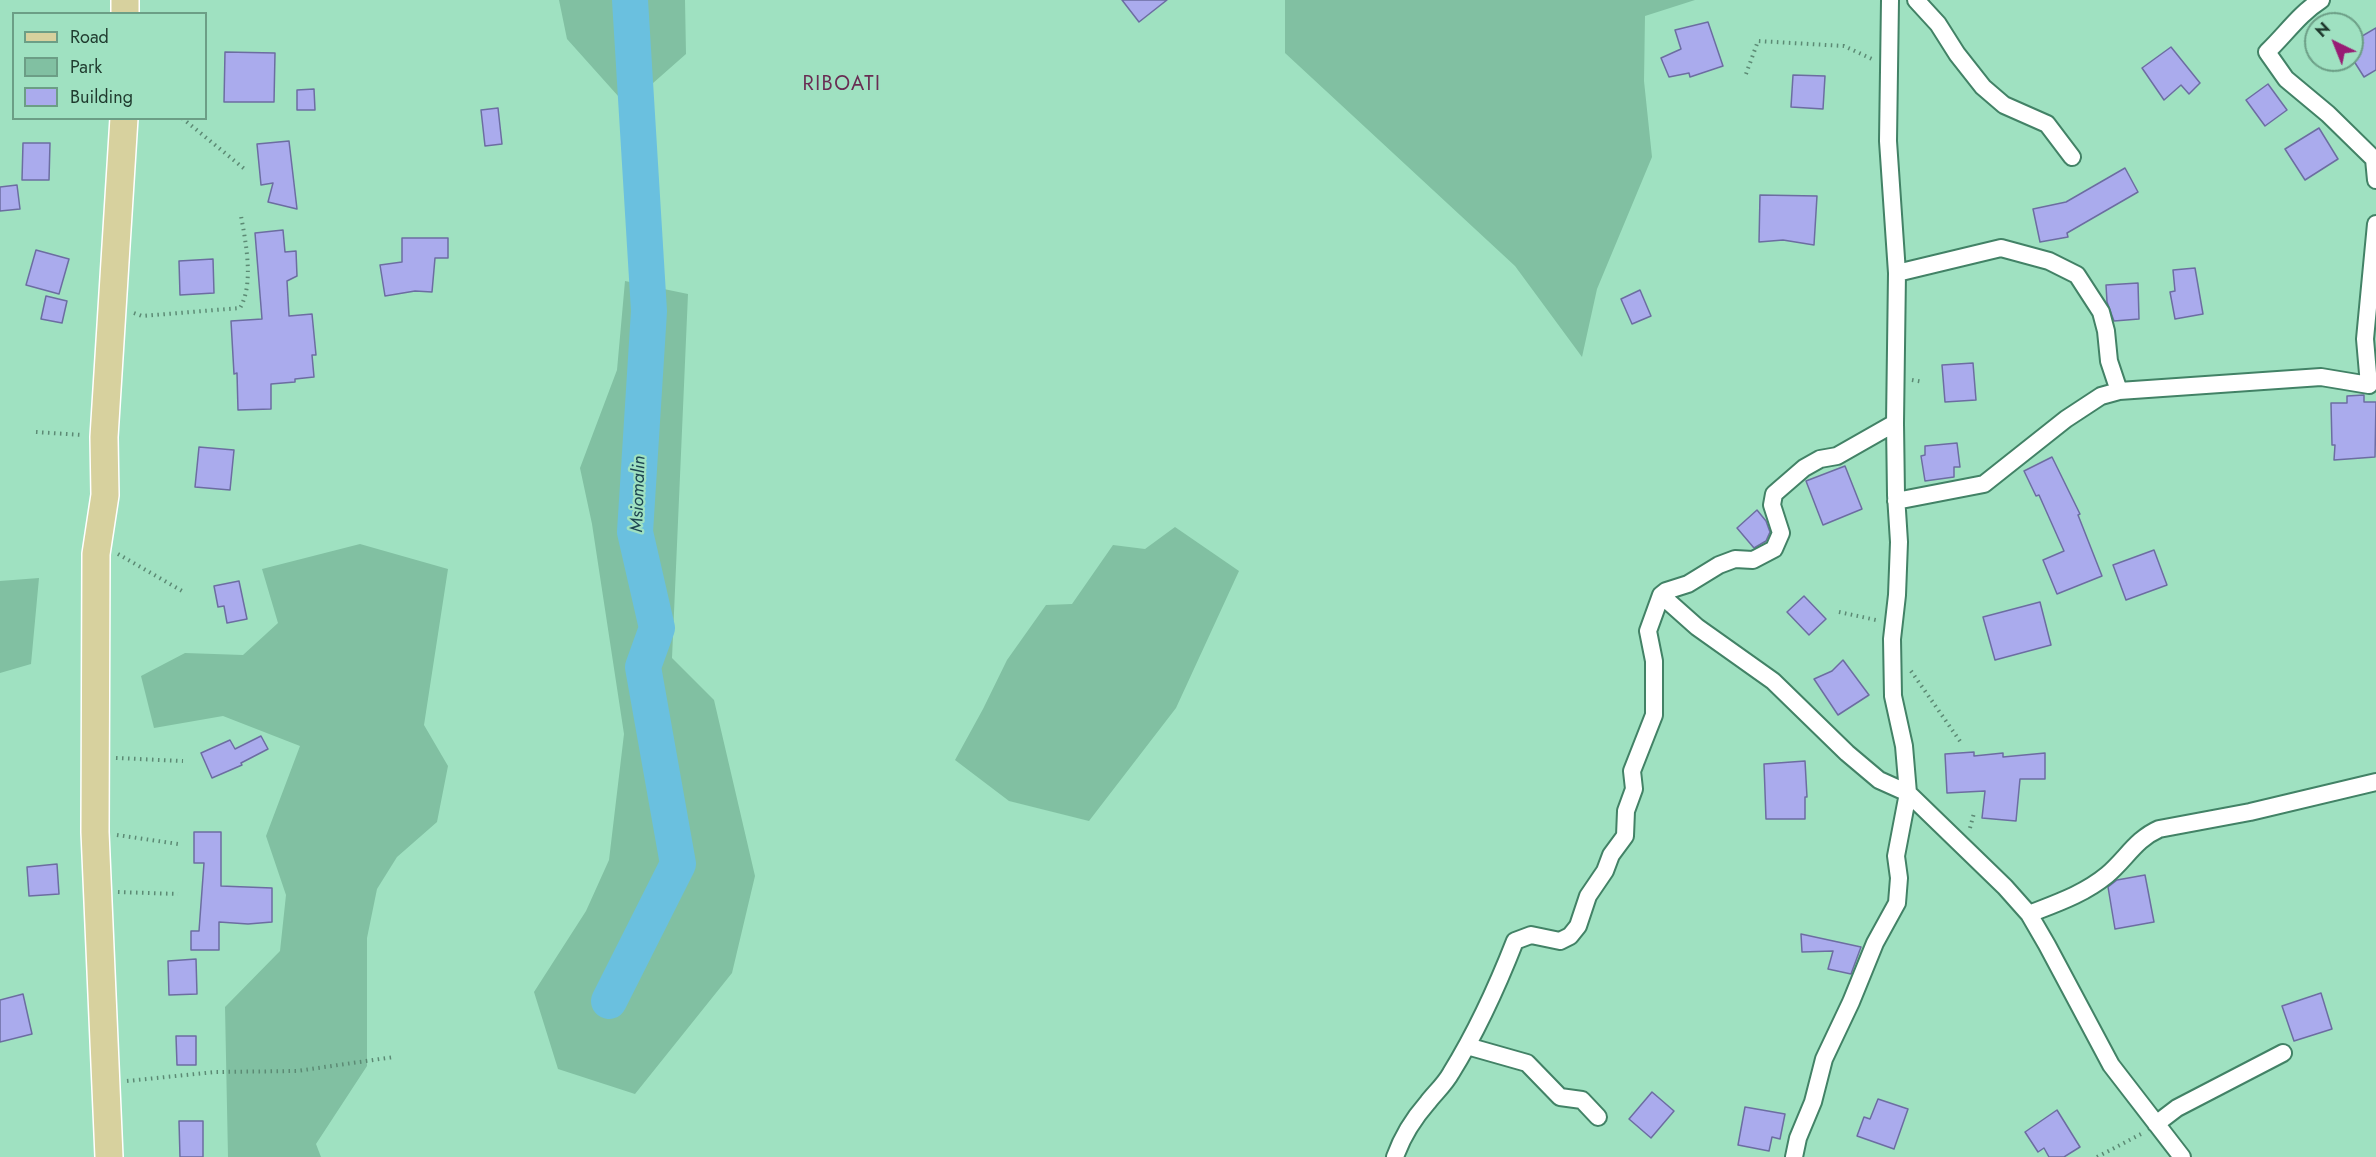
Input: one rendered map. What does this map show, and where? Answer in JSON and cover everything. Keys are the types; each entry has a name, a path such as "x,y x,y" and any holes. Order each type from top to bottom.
{"main road":[{"path":"109,1157 95,832 96,554 105,495 104,437 124,120"}],"street":[{"path":"1794,1157 1798,1138 1813,1102 1824,1059 1875,943 1897,903 1899,879 1896,856 1908,793 1904,746 1893,696 1892,639 1897,595 1899,542 1894,423 1897,273 1888,141 1890,0"},
{"path":"1916,0 1938,24 1957,54 1983,87 2004,105 2047,124 2072,157"},
{"path":"2320,0 2306,10 2267,52 2286,79 2328,114 2374,159 2376,180"},
{"path":"1896,501 1984,484 2066,419 2101,396 2119,391 2321,377 2369,385 2365,339 2376,224"},
{"path":"1897,273 2001,248 2049,261 2077,275 2101,312 2106,331 2109,361 2119,391"},
{"path":"1395,1157 1401,1140 1425,1105 1449,1077 1467,1046 1515,941 1531,935 1560,941 1570,936 1578,926 1588,896 1624,836 1626,811 1634,789 1632,771 1654,715 1654,661 1648,631 1661,595 1666,591 1688,584 1719,565 1736,559 1753,560 1774,549 1781,533 1772,505 1774,494 1804,468 1820,459 1837,456 1894,423"},
{"path":"1661,595 1697,627 1773,681 1847,753 1879,780 1908,793 1972,854 2029,914 2111,1065 2182,1157"},
{"path":"2029,914 2083,893 2109,873 2146,835 2159,830 2250,812 2376,782"},
{"path":"1467,1046 1527,1063 1560,1097 1582,1101 1598,1117"},
{"path":"2156,1124 2177,1108 2283,1053"}],"path":[{"path":"1746,74 1758,41 1844,46 1868,58 1888,61"},
{"path":"184,120 247,171"},
{"path":"112,303 142,316 240,308 247,297 247,246 241,216"},
{"path":"36,432 104,437"},
{"path":"96,554 115,552 184,592"},
{"path":"1839,612 1876,620 1892,639 1919,685 1962,744"},
{"path":"94,757 183,761"},
{"path":"95,832 178,844"},
{"path":"99,892 178,894"},
{"path":"105,1083 215,1072 297,1071 394,1058"},
{"path":"2097,1157 2135,1139 2156,1124"}],"green space":[{"path":"559,0 685,0 686,54 627,106 567,39"},
{"path":"1285,0 1695,0 1645,16 1644,81 1652,157 1597,289 1582,357 1515,266 1285,53"},
{"path":"625,281 688,294 672,658 714,700 755,876 732,973 635,1094 558,1069 534,992 586,911 609,860 624,734 592,524 580,468 617,370"},
{"path":"1175,527 1239,571 1176,708 1089,821 1009,801 955,760 1007,660 1046,605 1072,604 1113,545 1145,549"},
{"path":"360,544 448,569 424,725 448,766 437,822 397,857 377,889 367,938 367,1066 316,1144 321,1157 228,1157 225,1007 280,951 286,895 266,836 300,746 223,716 154,728 141,676 185,653 243,655 278,623 262,569"},
{"path":"39,578 31,664 0,673 0,581"}],"building":[{"path":"1122,0 1167,0 1139,22"},
{"path":"1708,22 1723,66 1690,77 1689,73 1669,77 1661,58 1681,49 1675,30"},
{"path":"2376,28 2376,70 2364,77 2361,72 2364,72 2364,35"},
{"path":"2171,47 2200,83 2189,94 2181,85 2164,100 2142,68"},
{"path":"225,52 275,53 274,102 224,102"},
{"path":"1793,75 1825,76 1823,109 1791,107"},
{"path":"2268,84 2287,110 2265,126 2246,100"},
{"path":"314,89 315,110 297,110 297,90"},
{"path":"498,108 502,144 485,146 481,110"},
{"path":"2319,128 2338,159 2305,180 2285,149"},
{"path":"289,141 297,209 268,202 273,183 261,185 257,144"},
{"path":"23,143 50,143 49,180 22,180"},
{"path":"2125,168 2138,192 2067,233 2068,237 2040,242 2033,209 2066,202"},
{"path":"17,185 20,209 0,211 0,187"},
{"path":"1760,195 1817,196 1814,245 1783,240 1759,242"},
{"path":"283,230 285,252 296,251 297,276 287,281 289,316 312,314 316,355 312,355 314,377 295,379 295,382 271,384 271,409 238,410 237,373 234,374 231,321 262,319 255,233"},
{"path":"402,238 448,238 448,258 435,258 432,292 415,291 385,296 380,265 402,262"},
{"path":"36,250 69,259 59,294 26,285"},
{"path":"213,259 214,293 180,295 179,261"},
{"path":"2195,268 2203,314 2175,319 2170,292 2175,291 2173,270"},
{"path":"2138,283 2139,319 2114,321 2107,302 2106,285"},
{"path":"1640,290 1651,316 1632,324 1621,299"},
{"path":"46,296 67,301 62,323 41,319"},
{"path":"1973,363 1976,400 1945,402 1942,365"},
{"path":"2364,395 2364,402 2376,402 2375,457 2334,460 2331,403 2347,403 2347,396"},
{"path":"1957,443 1960,467 1954,467 1954,477 1925,481 1921,456 1925,455 1925,446"},
{"path":"199,447 234,450 230,490 195,487"},
{"path":"2052,457 2080,514 2078,515 2102,576 2057,594 2043,560 2064,551 2039,495 2036,496 2024,471"},
{"path":"1845,466 1862,509 1823,525 1806,481"},
{"path":"1757,510 1766,521 1770,532 1766,541 1754,548 1737,528"},
{"path":"2154,550 2167,585 2126,600 2113,565"},
{"path":"239,581 247,619 227,623 224,606 218,607 214,586"},
{"path":"1804,596 1826,619 1809,635 1787,612"},
{"path":"2040,602 2051,645 1995,660 1983,617"},
{"path":"1843,660 1869,695 1838,715 1814,679 1832,671"},
{"path":"261,736 268,749 241,763 242,765 212,778 201,753 230,740 235,749"},
{"path":"1974,752 1974,756 2003,753 2003,757 2045,753 2045,779 2020,779 2016,821 1982,818 1985,791 1947,793 1945,754"},
{"path":"1805,761 1807,797 1805,797 1805,819 1766,819 1764,764"},
{"path":"194,832 221,832 221,886 272,888 272,922 248,924 219,922 219,950 191,950 191,931 199,931 204,863 194,863"},
{"path":"57,864 59,894 29,896 27,867"},
{"path":"2145,875 2154,922 2115,929 2108,887 2117,880"},
{"path":"1801,934 1861,947 1851,974 1828,969 1833,951 1802,952"},
{"path":"196,959 197,994 169,995 168,961"},
{"path":"2321,993 2332,1029 2294,1041 2282,1006"},
{"path":"23,994 32,1034 0,1042 0,1000"},
{"path":"176,1036 196,1036 196,1065 177,1065"},
{"path":"1652,1092 1674,1111 1651,1138 1629,1119"},
{"path":"1878,1099 1908,1109 1894,1149 1857,1136 1864,1117 1870,1119"},
{"path":"1745,1107 1785,1114 1780,1139 1772,1137 1769,1151 1738,1145"},
{"path":"2057,1110 2080,1147 2064,1157 2049,1157 2044,1148 2038,1152 2025,1132"},
{"path":"179,1121 203,1121 203,1157 180,1157"}],"waterway":[{"name":"Msiomalin","path":"609,1001 678,864 643,667 657,628 635,532 649,311 630,0"}],"district":[{"name":"RIBOATI","path":"842,85"}]}
